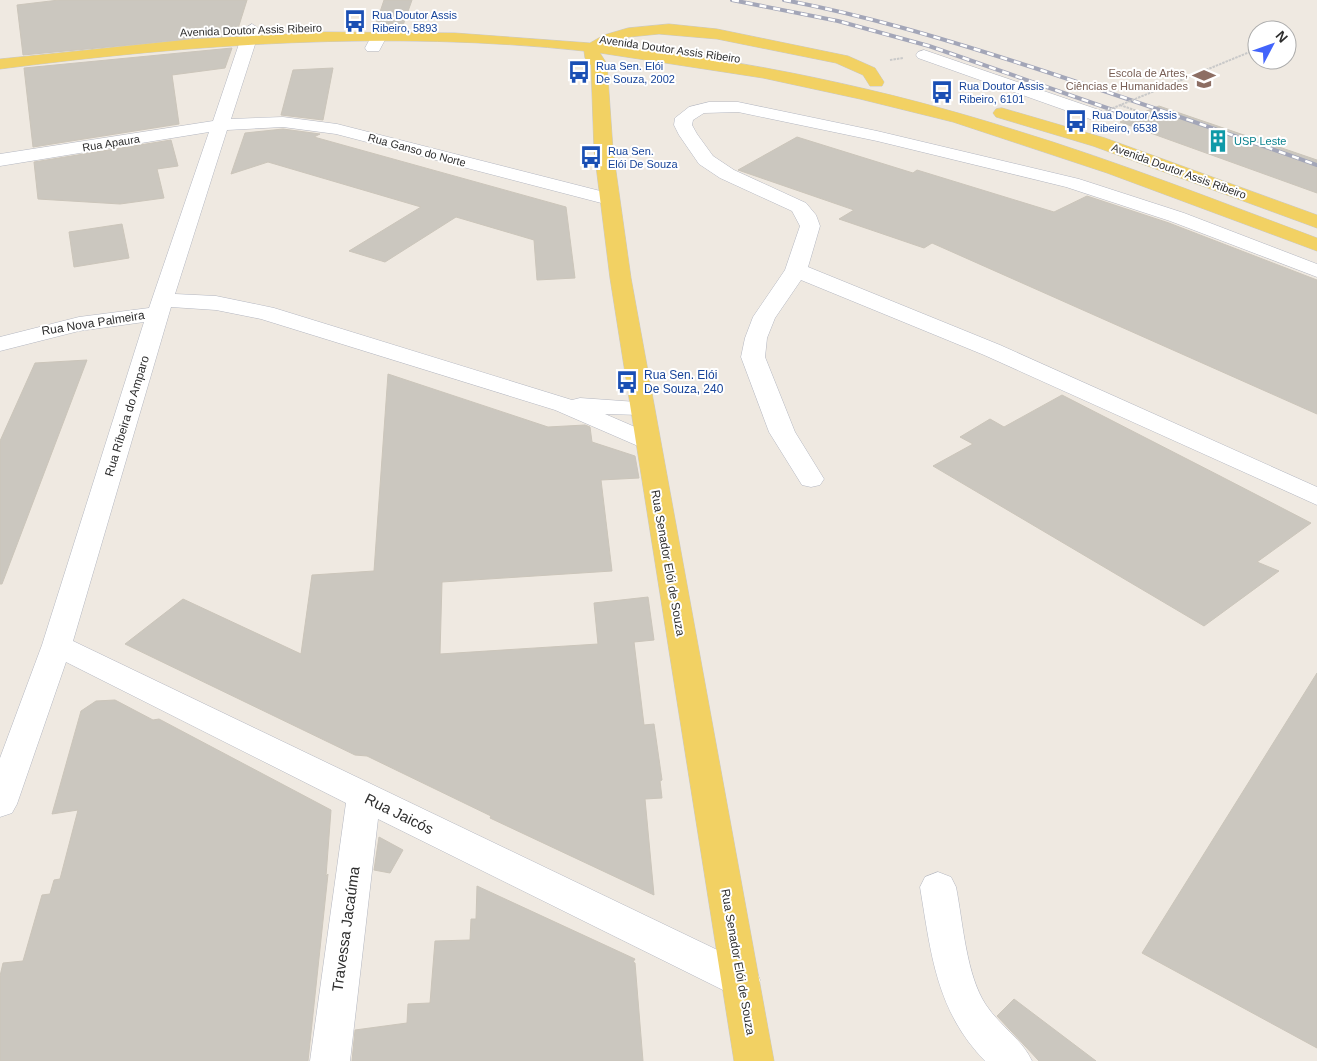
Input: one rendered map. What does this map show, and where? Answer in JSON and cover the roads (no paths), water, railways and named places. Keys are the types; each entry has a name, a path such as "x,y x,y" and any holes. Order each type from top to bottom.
{"main road":[{"name":"Avenida Doutor Assis Ribeiro","path":"0,64 249,35 444,28 598,51"},
{"path":"598,51 645,30 696,31 828,57 868,70 876,82 854,86 829,87"},
{"name":"Avenida Doutor Assis Ribeiro","path":"0,50 177,32 375,43 520,41 598,51 624,52 829,87 909,105 1037,143 1317,245"},
{"name":"Rua Senador Elói de Souza","path":"598,51 599,114 609,199 647,441 754,1061"},
{"name":"Avenida Doutor Assis Ribeiro","path":"876,82 1060,130 1317,222"}],"street":[{"name":"Rua Ríbeira do Amparo","path":"0,804 57,645 160,307 222,125 249,35"},
{"path":"924,55 1096,115"},
{"path":"811,479 782,432 753,356 756,338 764,317 782,294 796,270 810,226 806,215 799,207 742,181 706,160 683,125 684,118 689,113 714,107 738,108 1004,164 1131,201 1317,271"},
{"name":"Rua Ganso do Norte","path":"222,125 283,122 327,127 609,199"},
{"name":"Rua Apaura","path":"0,160 222,125"},
{"path":"796,270 992,350 1317,497"},
{"name":"Rua Nova Palmeira","path":"0,344 79,324 160,307 216,304 266,313 564,405"},
{"path":"564,405 642,408"},
{"path":"564,405 647,441"},
{"name":"Rua Jaicós","path":"57,645 741,980"},
{"name":"Travessa Jacaúma","path":"330,1061 332,1026 364,797"},
{"path":"938,886 954,975 970,1014 988,1038 1012,1061"}],"railway":[{"path":"732,0 838,21 929,46 1133,117"},
{"path":"784,0 873,20 990,54 1131,100 1317,165"}],"place":[{"name":"Rua Doutor Assis Ribeiro, 5893","path":"355,21"},
{"name":"Rua Sen. Elói De Souza, 2002","path":"579,72"},
{"name":"Escola de Artes, Ciências e Humanidades","path":"1204,79"},
{"name":"Rua Doutor Assis Ribeiro, 6101","path":"942,92"},
{"name":"Rua Doutor Assis Ribeiro, 6538","path":"1076,121"},
{"name":"USP Leste","path":"1218,141"},
{"name":"Rua Sen. Elói De Souza","path":"591,157"},
{"name":"Rua Sen. Elói De Souza, 240","path":"627,382"}]}
